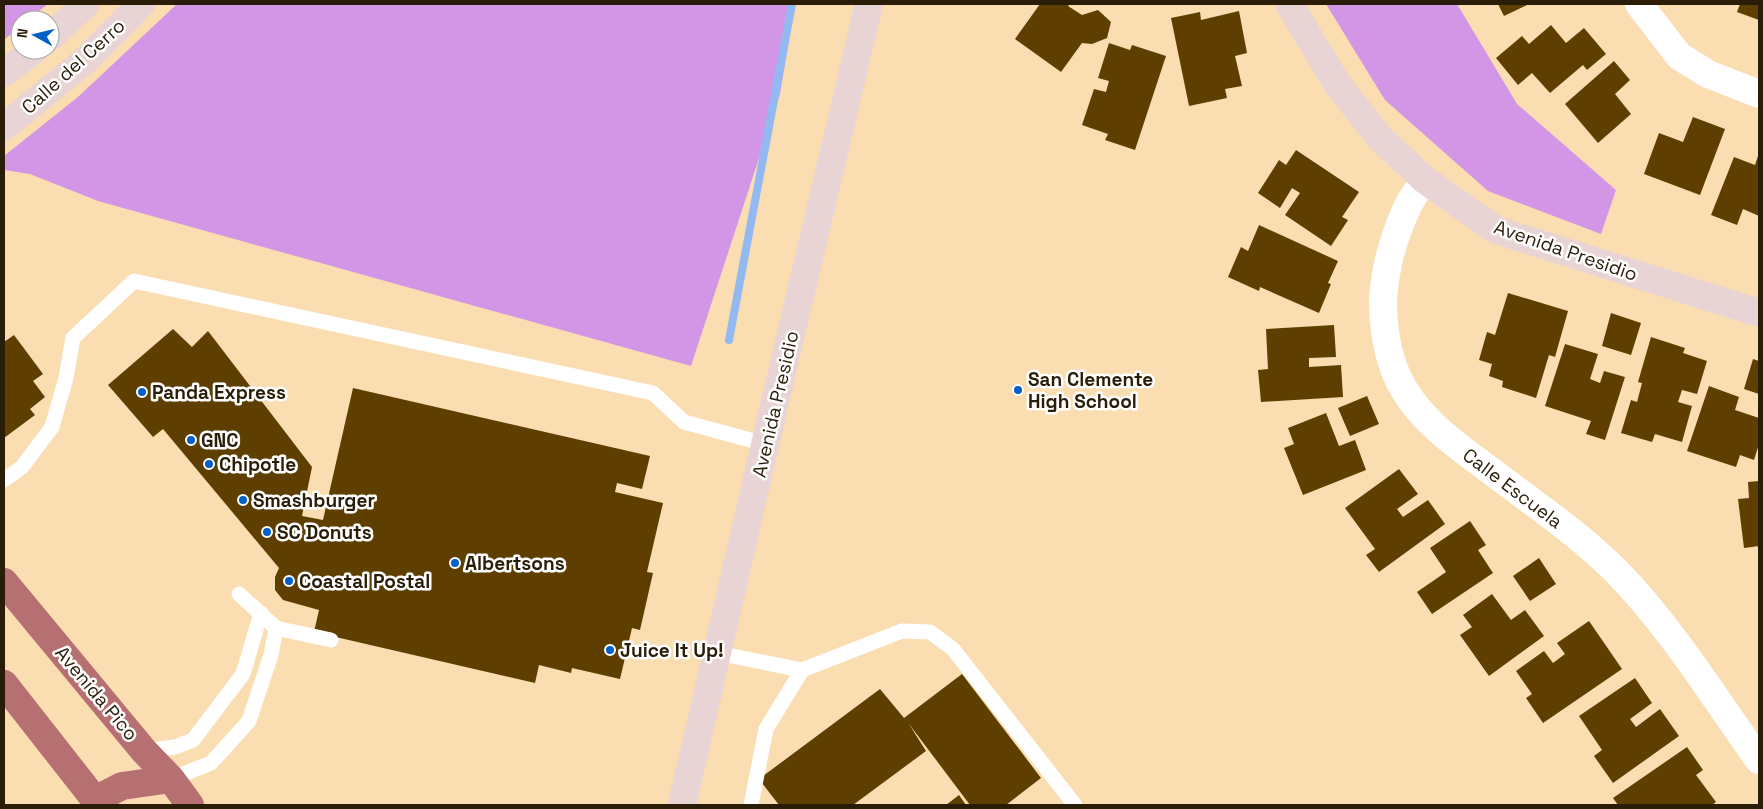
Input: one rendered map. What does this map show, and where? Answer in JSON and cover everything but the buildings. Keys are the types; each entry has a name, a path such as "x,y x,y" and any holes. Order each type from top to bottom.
{"highway":[{"name":"Avenida Pico","path":"4,582 190,805"},
{"path":"4,684 97,803 122,786 170,779"}],"street":[{"name":"Calle del Cerro","path":"60,28 86,4"},
{"name":"Calle del Cerro","path":"4,127 87,58 141,4"},
{"name":"Avenida Presidio","path":"682,805 869,4"},
{"name":"Avenida Presidio","path":"1288,4 1338,84 1380,138 1425,180 1496,230 1759,313"},
{"path":"1639,4 1678,56 1708,74 1759,94"},
{"name":"Calle del Cerro","path":"4,73 21,60"},
{"name":"Calle Escuela","path":"1425,180 1407,207 1392,249 1384,285 1383,322 1388,350 1398,377 1410,399 1453,442 1569,529 1615,570 1644,602 1677,644 1759,760"}],"lane":[{"path":"4,480 22,467 52,427 66,378 73,338 134,282 653,393 684,422 765,444"},
{"path":"239,594 276,628 332,640"},
{"path":"144,750 175,747 193,740 243,674 261,613"},
{"path":"170,779 211,763 249,721 276,628"},
{"path":"717,653 802,670 902,631 930,632 953,648 1075,805"},
{"path":"751,805 766,729 802,670"}],"shaded area":[{"path":"4,4 48,4 40,10 10,10 10,35 4,40"},
{"path":"177,4 795,4 780,94 691,366 98,201 30,174 4,170 4,156 78,97"},
{"path":"1326,4 1457,4 1517,104 1616,190 1601,234 1488,191 1385,100"}],"waterway":[{"path":"729,340 792,4"}],"place":[{"name":"San Clemente High School","path":"1018,390"},
{"name":"Panda Express","path":"142,392"},
{"name":"GNC","path":"191,440"},
{"name":"Chipotle","path":"209,464"},
{"name":"Smashburger","path":"243,500"},
{"name":"SC Donuts","path":"267,532"},
{"name":"Albertsons","path":"455,563"},
{"name":"Coastal Postal","path":"289,581"},
{"name":"Juice It Up!","path":"610,650"}]}
